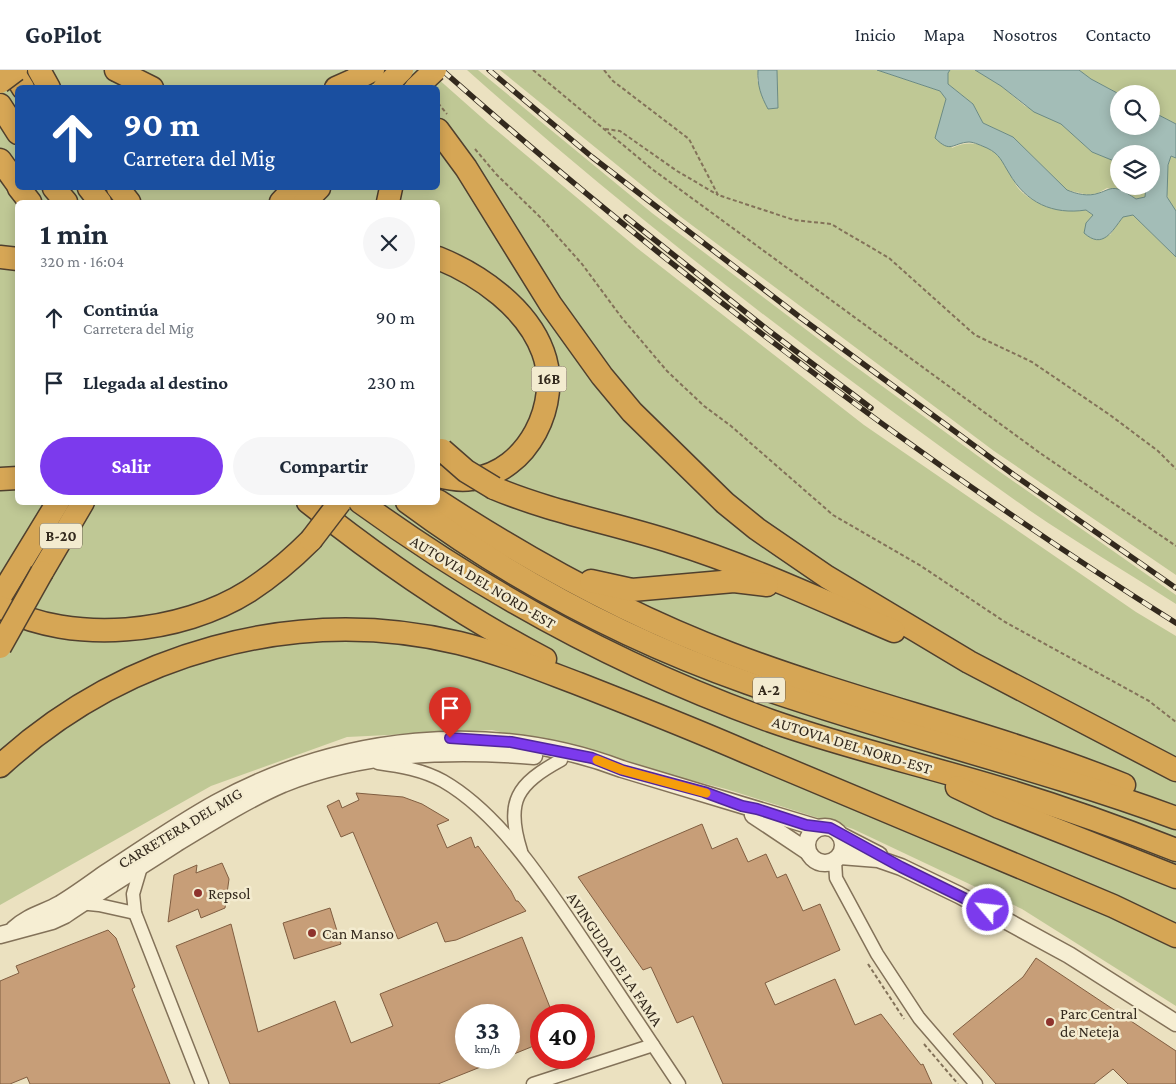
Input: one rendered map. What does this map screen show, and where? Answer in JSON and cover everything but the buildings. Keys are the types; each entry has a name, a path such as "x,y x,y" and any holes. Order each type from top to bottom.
{"highway":[{"path":"12,70 21,85"},
{"path":"0,82 16,70"},
{"path":"39,70 47,85"},
{"path":"116,70 146,85"},
{"path":"387,85 402,70"},
{"path":"419,85 435,70"},
{"path":"440,85 452,70"},
{"path":"359,77 384,85"},
{"path":"0,105 15,128"},
{"path":"445,126 470,175 576,342 632,412 725,503 793,554 969,662 1176,770"},
{"path":"0,160 15,182"},
{"path":"56,190 64,200"},
{"path":"91,190 98,200"},
{"path":"120,190 127,200"},
{"path":"283,200 292,190"},
{"path":"307,200 317,190"},
{"path":"0,257 15,259"},
{"name":"16B","path":"440,259 476,277 522,316 543,352 549,386 543,418 528,444 518,456 489,474 473,479 454,480 440,476"},
{"path":"440,447 466,471 494,488 533,503 622,526 724,560 969,662"},
{"path":"0,480 15,478"},
{"path":"440,502 507,545 637,614 730,654 822,686 1047,755 1176,806"},
{"name":"B-20","path":"0,597 56,505"},
{"name":"B-20","path":"0,647 81,505"},
{"path":"312,505 397,567 477,620 529,651 661,716"},
{"path":"0,607 35,619 69,627 123,629 166,624 199,615 248,591 288,562 311,540 338,505"},
{"name":"AUTOVIA DEL NORD-EST","path":"364,505 401,532 495,592 598,648 736,708 837,742 1058,806 1116,826 1176,850"},
{"name":"AUTOVIA DEL NORD-EST","path":"412,505 462,541 556,597 604,622 697,663 822,708 1077,784 1176,818"},
{"path":"507,545 568,572 612,587 632,590 654,590 717,582 750,582 794,592 837,607"},
{"path":"0,766 50,725 88,700 125,680 170,661 211,648 291,633 375,631 459,643 529,665 661,716 1113,906 1176,936"},
{"path":"902,761 999,807 1176,877"},
{"path":"1113,906 1176,928"}],"street":[{"name":"CARRETERA DEL MIG","path":"7,932 24,920 60,904 217,802 273,776 352,752 385,745 450,738 547,748 592,758 622,770 704,792 742,806 818,828"},
{"name":"CARRETERA DEL MIG","path":"7,932 52,921 236,808 283,785 312,774 393,757 456,752 505,754 561,760 622,770"},
{"path":"522,853 514,819 516,803 521,790 537,773 561,760"},
{"path":"363,762 398,766 443,781 482,811 522,853"},
{"name":"CARRETERA DEL MIG","path":"742,806 807,851"},
{"path":"901,867 866,857 838,859 819,863 807,851 808,838 818,828 830,828 901,867 1017,925 1086,965 1176,1023"},
{"path":"840,835 843,848 838,859 836,878 877,954 919,1018 976,1084"},
{"name":"AVINGUDA DE LA FAMA","path":"522,853 679,1084"},
{"path":"141,866 133,894 135,913 202,1084"},
{"path":"60,904 83,903 135,913"},
{"path":"533,1084 653,1045"}],"path":[{"path":"533,70 652,169 1016,435 1176,546"},
{"path":"604,70 613,81 689,139 718,195"},
{"path":"440,110 445,126"},
{"path":"604,128 620,131 677,171 718,195 794,220 831,224 889,258 975,335 1032,362 1110,415 1158,451 1176,469"},
{"path":"471,145 582,264 622,318 668,371 704,406 731,426 833,515 921,566 1005,622 1149,701 1176,722"}],"green space":[{"path":"0,70 428,70 489,124 637,248 864,425 1136,612 1176,636 1176,1006 1022,909 853,829 726,789 492,730 347,737 211,786 0,905"},
{"path":"467,70 478,70 652,213 841,356 993,467 1176,595 1176,604 1029,510 884,406 672,243 534,129"},
{"path":"500,70 758,70 757,80 768,109 778,108 777,70 877,70 940,91 946,99 941,119 952,148 966,144 986,147 1003,161 1018,188 1040,204 1059,209 1086,210 1093,215 1086,223 1110,235 1123,216 1133,215 1176,257 1176,575 994,451 681,217"},
{"path":"950,70 975,70 1001,86 1025,106 1061,124 1092,152 1110,159 1110,189 1107,188 1098,193 1088,195 1067,190 1013,137 983,123 973,104 948,84 948,73"},
{"path":"1079,70 1176,70 1176,124 1160,116 1160,85 1110,85 1110,89"},
{"path":"1171,156 1176,158 1176,211 1168,199 1166,185 1167,170"},
{"path":"1130,195 1146,195 1146,197 1136,199"}],"water":[{"path":"758,70 777,70 778,108 768,109 763,100 758,81"},
{"path":"877,70 950,70 948,73 948,84 973,104 983,123 1013,137 1067,190 1075,193 1091,195 1110,189 1110,195 1129,195 1136,199 1145,197 1145,195 1160,195 1160,145 1110,145 1110,159 1092,152 1061,124 1034,112 1001,86 975,70 1079,70 1110,89 1110,135 1160,135 1160,116 1176,124 1176,158 1171,156 1168,165 1167,197 1176,211 1176,257 1133,215 1123,217 1106,237 1097,240 1091,238 1084,233 1086,223 1093,215 1086,210 1062,211 1042,205 1032,199 1016,183 1000,159 991,150 971,142 948,147 940,143 935,138 946,99 940,91"}],"railway":[{"path":"442,70 617,219 798,361 984,496 1176,623"},
{"path":"489,70 592,157 801,318 1014,475 1176,588"},
{"path":"626,217 768,330 871,408"}],"slow traffic":[{"path":"597,760 622,770 706,793"}],"place":[{"name":"Repsol","path":"198,893"},
{"name":"Can Manso","path":"312,933"},
{"name":"Parc Central de Neteja","path":"1050,1022"}],"route":[{"path":"450,738 511,742 592,758 622,770 704,792 742,806 806,825 830,828 901,867 988,910"}]}
